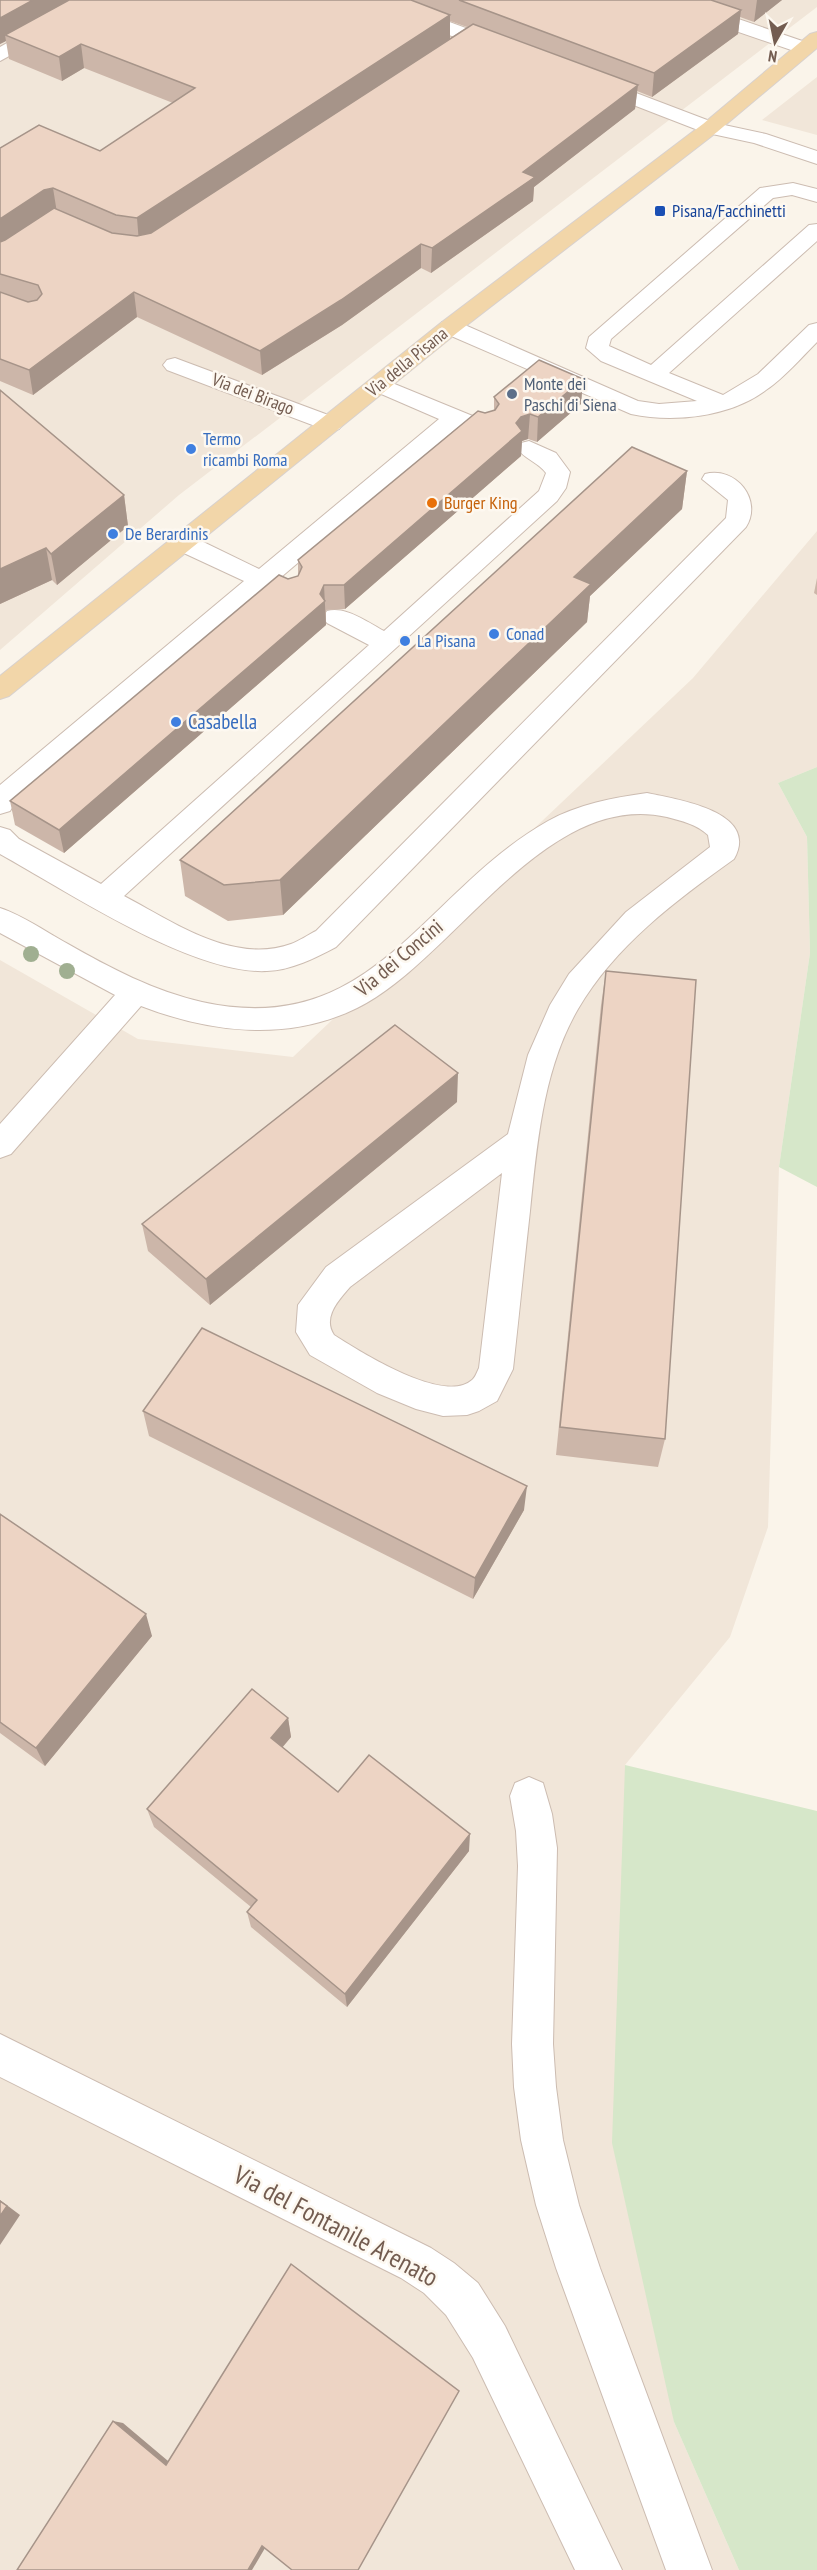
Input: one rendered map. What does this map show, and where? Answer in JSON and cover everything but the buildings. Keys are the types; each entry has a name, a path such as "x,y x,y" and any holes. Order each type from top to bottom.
{"main road":[{"name":"Via della Pisana","path":"0,690 450,327 710,128 810,43"}],"street":[{"path":"0,55 97,0"},
{"path":"372,0 515,53"},
{"path":"664,0 810,43"},
{"path":"453,49 472,36"},
{"path":"580,78 710,128 759,138 817,158"},
{"path":"720,402 602,352 597,348 600,337 767,192 775,189 793,189 817,196"},
{"path":"654,374 817,230"},
{"path":"450,327 631,407 650,412 668,412 740,396 756,386 817,330"},
{"name":"Via dei Birago","path":"175,365 331,424"},
{"path":"380,385 484,429"},
{"path":"0,804 5,796 260,579 455,417"},
{"path":"103,897 217,798 554,488 558,472 554,465 529,448"},
{"path":"0,837 9,846 216,955 270,962 290,958 310,950 326,939 737,521 742,511 741,501 736,492 714,479"},
{"path":"182,542 289,593"},
{"path":"336,617 387,643"},
{"name":"Via dei Concini","path":"0,918 93,972 136,992 177,1006 230,1018 277,1019 338,1005 380,979 499,872 553,830 581,816 634,804 687,810 703,817 726,838 724,852 675,885 643,914 581,982 565,1006 536,1076 522,1141"},
{"path":"0,1145 136,992"},
{"path":"522,1141 496,1369 493,1382 486,1392 471,1400 452,1402 433,1400 412,1393 322,1345 313,1332 315,1305 338,1276 522,1141"},
{"path":"529,1796 537,1824 540,1853 532,2020 533,2068 543,2151 556,2198 596,2316 689,2570"},
{"name":"Via del Fontanile Arenato","path":"0,2055 416,2263 439,2278 462,2299 489,2342 599,2570"}],"shaded area":[{"path":"0,0 817,0 817,7 179,495 0,650"},
{"path":"817,77 817,135 762,120"},
{"path":"817,531 817,767 778,783 807,837 810,953 779,1167 768,1527 730,1637 625,1765 674,2422 739,2570 0,2570 0,960 138,1039 293,1057 693,678"}],"green space":[{"path":"817,767 817,1187 779,1167 810,953 807,837 778,783"},
{"path":"625,1765 817,1811 817,2570 739,2570 674,2422 612,2143"}],"place":[{"name":"Pisana/Facchinetti","path":"660,211"},
{"name":"Monte dei Paschi di Siena","path":"512,394"},
{"name":"Termo ricambi Roma","path":"191,449"},
{"name":"Burger King","path":"432,503"},
{"name":"De Berardinis","path":"113,534"},
{"name":"Conad","path":"494,634"},
{"name":"La Pisana","path":"405,641"},
{"name":"Casabella","path":"176,722"}]}
